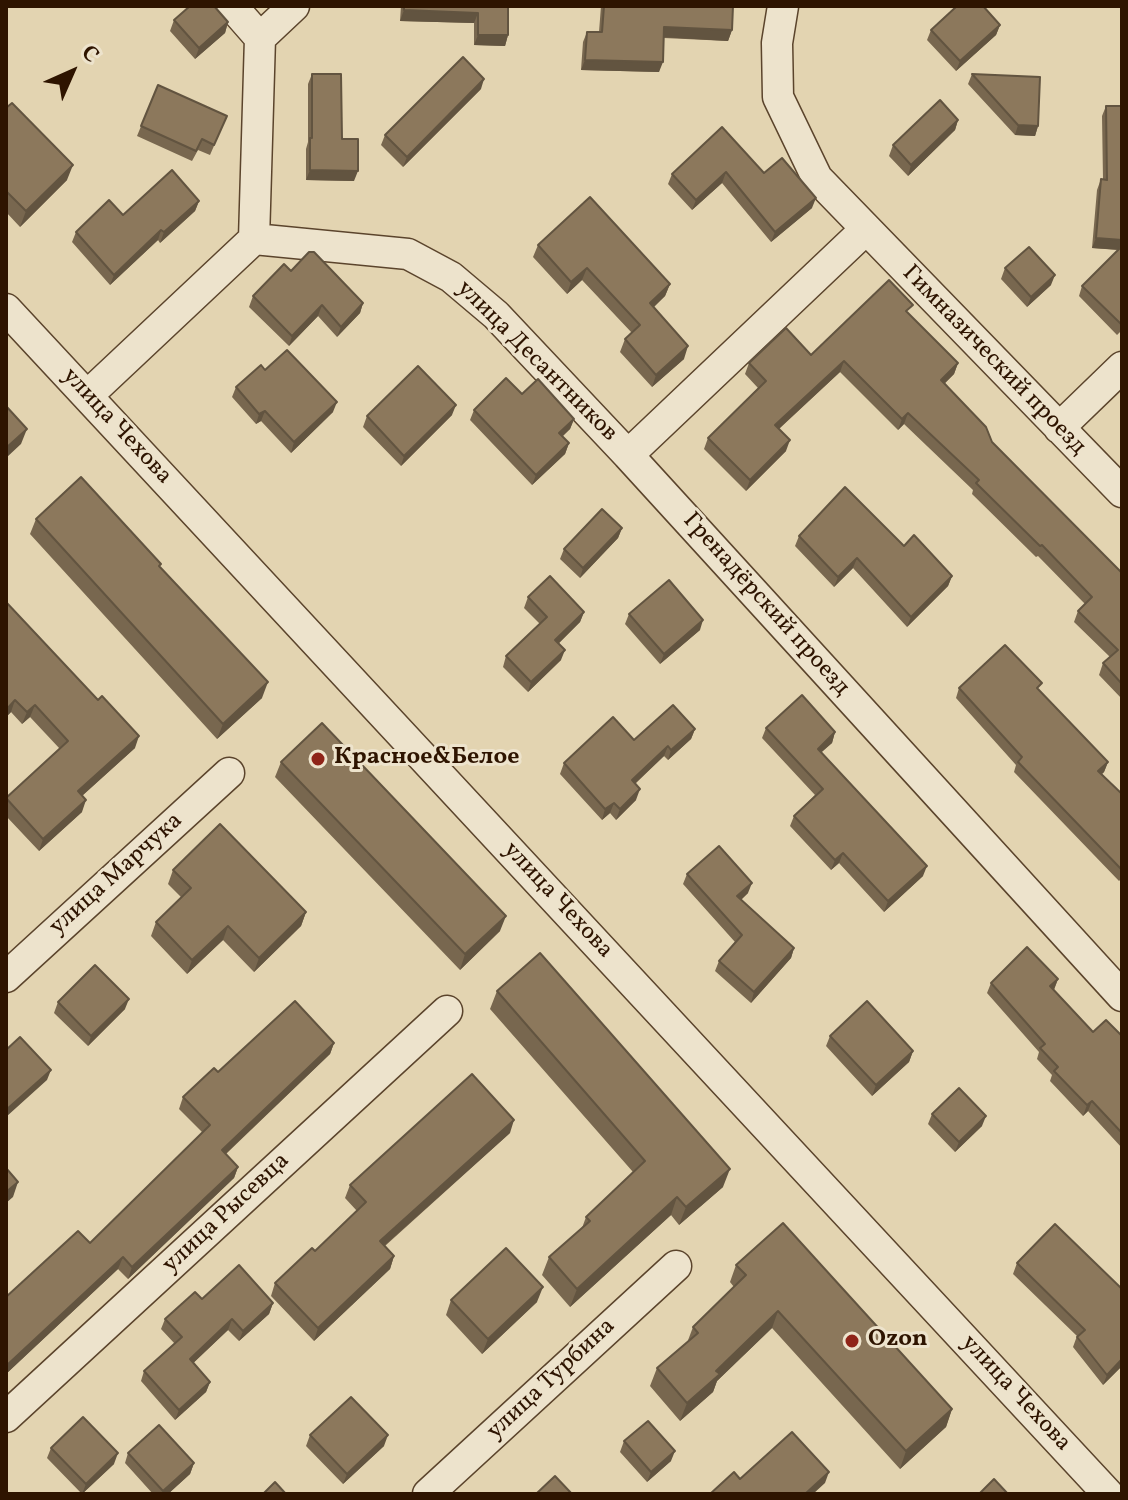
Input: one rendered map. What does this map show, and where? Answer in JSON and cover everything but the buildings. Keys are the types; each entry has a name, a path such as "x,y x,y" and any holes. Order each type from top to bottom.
{"street":[{"path":"87,396 254,239 260,38 232,6"},
{"path":"260,38 294,6"},
{"path":"628,455 865,230 817,178 778,97 777,43 783,6"},
{"name":"Гимназический проезд","path":"865,230 1122,492"},
{"name":"улица Десантников","path":"254,239 408,254 451,277 496,315 628,455"},
{"name":"улица Чехова","path":"6,309 1108,1494"},
{"path":"1059,428 1122,367"},
{"name":"Гренадёрский проезд","path":"628,455 1122,996"},
{"name":"улица Марчука","path":"6,977 229,773"},
{"name":"улица Рысевца","path":"6,1417 447,1011"},
{"name":"улица Турбина","path":"428,1494 676,1266"}],"place":[{"name":"Красное&Белое","path":"318,759"},
{"name":"Ozon","path":"852,1341"}]}
